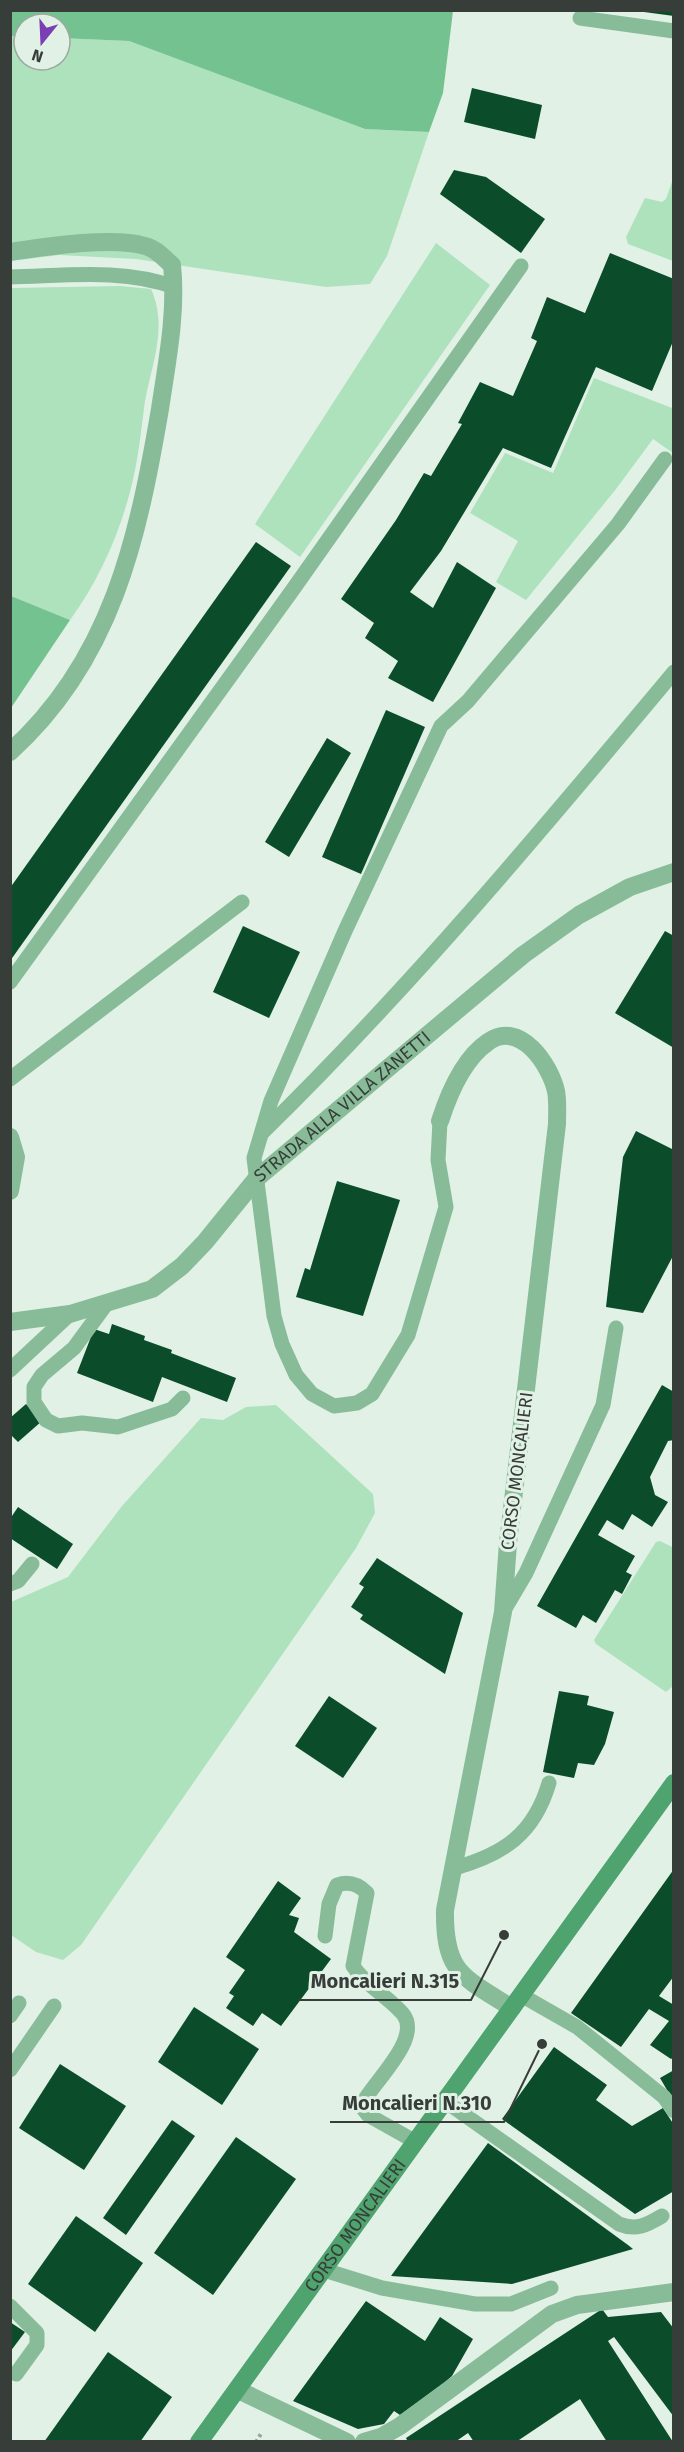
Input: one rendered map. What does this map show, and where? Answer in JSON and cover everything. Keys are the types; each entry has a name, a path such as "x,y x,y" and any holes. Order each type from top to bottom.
{"main road":[{"name":"CORSO MONCALIERI","path":"200,2442 674,1783"}],"street":[{"path":"10,252 42,247 124,243 147,246 172,265 174,287 169,354 147,488 114,601 81,667 63,693 10,752"},
{"name":"STRADA ALLA VILLA ZANETTI","path":"10,1322 70,1314 152,1288 182,1266 205,1242 257,1178 522,955 579,915 609,898 630,887 674,872"},
{"name":"CORSO MONCALIERI","path":"440,1121 449,1093 473,1056 489,1040 508,1037 523,1040 547,1067 556,1093 554,1156 508,1543 503,1612 445,1910 445,1938 450,1960 465,1978 516,2002"},
{"path":"10,1137 16,1157 10,1191"},
{"path":"364,2442 381,2437 400,2426 552,2314 577,2305 674,2292"},
{"path":"238,2390 347,2442"}],"lane":[{"path":"580,18 674,31"},
{"path":"10,982 287,598 521,266"},
{"path":"10,277 99,275 150,278 174,287"},
{"path":"440,1121 438,1160 446,1207 408,1335 372,1395 357,1403 334,1406 312,1394 296,1375 282,1344 274,1316 254,1158 271,1101 431,743 441,726 468,701 618,525 665,459"},
{"path":"260,1134 341,1054 509,868 674,672"},
{"path":"10,1079 242,902"},
{"path":"106,1303 74,1348 42,1376 34,1387 34,1402 46,1420 58,1426 82,1423 118,1427 172,1409 183,1398"},
{"path":"10,1370 70,1314"},
{"path":"503,1612 526,1573 603,1405 616,1328"},
{"path":"10,1584 18,1581 32,1564"},
{"path":"455,1868 487,1859 521,1834 541,1808 549,1783"},
{"path":"325,1935 329,1904 337,1885 346,1882 360,1886 367,1893 367,1905 353,1966 360,1976 405,2016 408,2035 399,2053 361,2106 368,2115 416,2142"},
{"path":"516,2002 577,2027 664,2097 674,2111"},
{"path":"10,2070 54,2006"},
{"path":"445,2101 619,2224 630,2228 645,2227 662,2217"},
{"path":"324,2270 382,2288 476,2304 511,2304 551,2288"},
{"path":"10,2306 37,2333 37,2344 16,2374"}],"green space":[{"path":"11,10 453,10 443,93 429,132 365,129 129,41 72,39 72,12 12,12 11,36"},
{"path":"11,36 12,72 72,72 72,39 129,41 365,129 429,132 387,256 370,284 326,287 136,259 59,255 11,261"},
{"path":"672,182 674,183 673,261 628,244 626,237 645,198 662,202 666,199"},
{"path":"436,243 490,285 300,557 255,524"},
{"path":"120,286 151,289 158,317 157,345 145,401 136,465 126,506 103,565 70,620 11,596 10,288"},
{"path":"594,378 672,408 673,406 673,453 653,439 616,489 526,600 496,582 518,541 470,513 505,453 553,473"},
{"path":"11,596 70,620 11,708"},
{"path":"276,1405 373,1494 375,1513 356,1548 81,1945 63,1960 36,1952 11,1935 11,1602 68,1577 122,1506 201,1418 223,1420 246,1407"},
{"path":"660,1541 674,1548 673,1686 666,1692 596,1644 594,1640 656,1542"}],"building":[{"path":"644,10 674,10 674,16 644,12"},
{"path":"472,88 542,105 535,139 464,122"},
{"path":"454,170 486,177 545,219 521,253 440,194"},
{"path":"610,253 674,279 674,339 652,391 596,367 551,468 503,448 441,551 410,592 433,608 457,562 496,588 433,702 388,678 398,661 365,638 374,623 341,599 396,520 424,473 431,476 462,424 458,423 480,382 513,396 537,341 531,338 547,297 585,313"},
{"path":"256,542 291,566 10,961 10,888"},
{"path":"386,710 425,727 361,874 322,857"},
{"path":"327,738 351,753 289,857 265,842"},
{"path":"243,926 300,952 269,1018 213,992"},
{"path":"665,931 674,936 674,1048 615,1013"},
{"path":"636,1131 674,1150 674,1254 643,1313 606,1307 623,1157"},
{"path":"337,1181 400,1200 363,1316 296,1297 305,1268 310,1270"},
{"path":"112,1324 145,1336 144,1340 172,1350 171,1353 236,1378 227,1402 162,1377 153,1402 77,1373 94,1329 109,1334"},
{"path":"662,1385 674,1392 674,1440 668,1441 650,1477 655,1495 668,1502 652,1527 632,1514 623,1530 607,1520 598,1535 635,1556 626,1572 632,1575 622,1594 615,1590 596,1623 583,1615 576,1628 537,1606"},
{"path":"26,1404 42,1421 18,1442 10,1434 10,1418"},
{"path":"18,1507 73,1544 57,1569 10,1538 10,1519"},
{"path":"377,1558 463,1613 445,1674 360,1619 363,1615 351,1607 364,1587 359,1584"},
{"path":"559,1691 589,1696 587,1705 614,1712 605,1744 594,1765 578,1763 574,1778 543,1772"},
{"path":"329,1696 377,1728 343,1778 295,1746"},
{"path":"674,1869 674,1976 659,1996 674,2005 674,2057 671,2059 650,2045 669,2021 649,2009 621,2047 571,2013"},
{"path":"278,1881 301,1898 289,1915 299,1918 294,1932 331,1959 281,2026 262,2013 253,2026 226,2008 234,1996 229,1993 245,1970 226,1957"},
{"path":"194,2007 259,2049 222,2105 158,2062"},
{"path":"554,2047 607,2085 596,2100 632,2126 663,2108 674,2125 674,2191 635,2214 502,2119"},
{"path":"60,2064 126,2106 84,2170 19,2128"},
{"path":"674,2070 674,2102 660,2078"},
{"path":"172,2120 195,2136 126,2235 103,2218"},
{"path":"236,2137 296,2179 213,2295 154,2253"},
{"path":"488,2143 633,2249 512,2284 391,2276"},
{"path":"76,2216 143,2263 95,2332 28,2284"},
{"path":"366,2301 425,2341 440,2317 473,2339 452,2376 444,2383 400,2415 394,2411 384,2424 358,2429 293,2401"},
{"path":"602,2309 608,2317 661,2312 674,2329 674,2417 614,2337 608,2341 673,2442 607,2442 580,2399 516,2442 474,2442 468,2433 455,2442 408,2442 406,2438"},
{"path":"10,2322 25,2332 10,2352"},
{"path":"108,2352 172,2397 140,2442 44,2442"}],"place":[{"name":"Moncalieri N.315","path":"504,1935"},
{"name":"Moncalieri N.310","path":"542,2044"}]}
